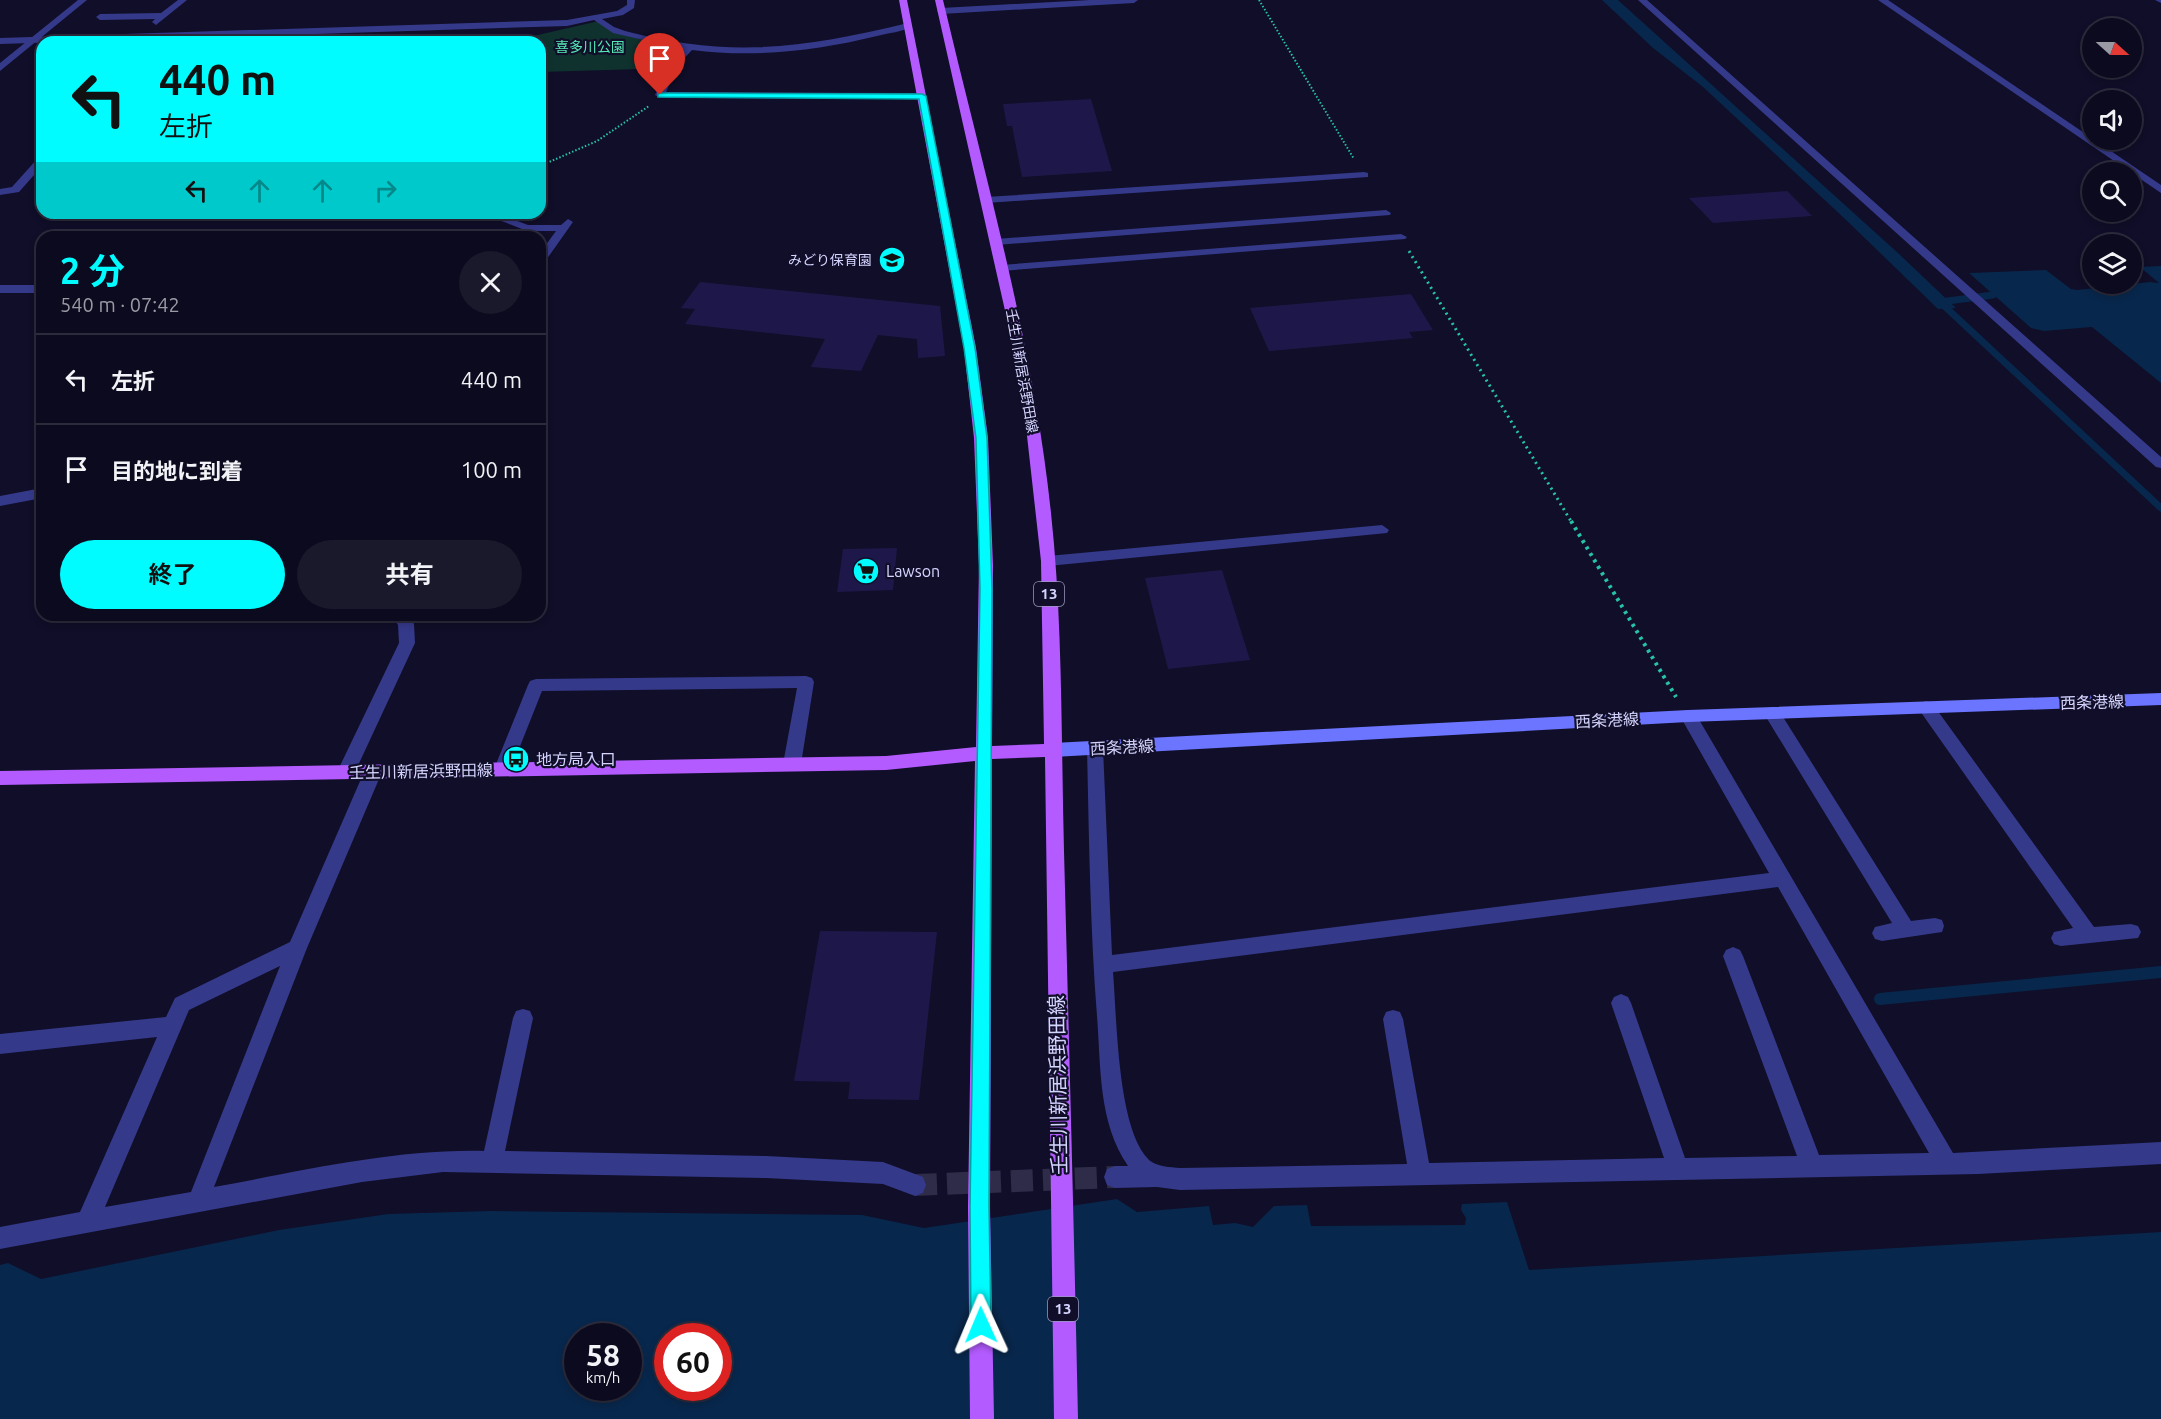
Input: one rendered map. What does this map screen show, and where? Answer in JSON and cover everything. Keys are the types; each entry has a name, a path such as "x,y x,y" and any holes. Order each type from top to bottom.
{"main road":[{"path":"903,0 970,348 981,438 986,565 980,1207 982,1419"},
{"name":"壬生川新居浜野田線","path":"940,6 996,242 1031,409 1048,561 1066,1419"},
{"name":"西条港線","path":"1053,750 1688,716 2161,699"},
{"name":"壬生川新居浜野田線","path":"0,778 886,763 986,753 1053,750"}],"street":[{"path":"38,36 83,0"},
{"path":"146,36 146,33 183,0"},
{"path":"221,36 567,22 627,10 631,6 631,0"},
{"path":"940,6 1134,0"},
{"path":"1642,0 2161,464"},
{"path":"1882,0 2161,190"},
{"path":"100,17 164,16"},
{"path":"596,17 610,30 689,48 774,50 802,48 908,26"},
{"path":"0,68 36,38"},
{"path":"0,41 36,40"},
{"path":"689,48 674,64 660,95 922,96"},
{"path":"0,192 15,190 36,167"},
{"path":"986,200 1364,175"},
{"path":"996,242 1386,213"},
{"path":"502,219 527,228 566,225 546,251"},
{"path":"1001,268 1401,237"},
{"path":"0,289 36,289"},
{"path":"0,501 36,494"},
{"path":"1048,561 1382,530"},
{"path":"346,772 407,643 404,621"},
{"path":"503,769 536,685 806,682 792,764"},
{"path":"1926,707 2089,935"},
{"path":"1772,713 1906,930"},
{"path":"1688,716 1947,1164"},
{"path":"1095,748 1103,964 1114,1104 1120,1129 1129,1149 1142,1168 1157,1176"},
{"path":"198,1201 297,948 373,772"},
{"path":"1103,964 1782,879"},
{"path":"1882,933 1935,926"},
{"path":"2061,938 2131,932"},
{"path":"87,1222 182,1004 297,948"},
{"path":"1733,956 1812,1166"},
{"path":"1621,1003 1678,1169"},
{"path":"492,1162 523,1018"},
{"path":"1392,1019 1420,1174"},
{"path":"0,1044 172,1026"},
{"path":"1116,1177 1157,1176 1180,1179 1947,1164 2161,1153"},
{"path":"0,1238 362,1171 443,1161 766,1167 883,1173 915,1185"}],"path":[{"path":"1259,0 1364,175"},
{"path":"546,164 573,154 604,138 653,103 660,95"},
{"path":"1401,237 1688,716"}],"green space":[{"name":"喜多川公園","path":"599,21 610,30 689,48 673,68 546,72 546,36 533,36"}],"water":[{"path":"1602,0 1618,0 1956,308 1938,309 1703,87 1653,48"},
{"path":"2161,266 2161,383 2092,327 2044,331 2031,328 1969,273 2046,270 2071,289 2082,289 2082,294 2142,294 2142,283 2159,283 2142,267"},
{"path":"1117,1199 1137,1212 1209,1206 1213,1225 1235,1223 1253,1227 1274,1206 1307,1205 1311,1226 1465,1225 1466,1218 1461,1210 1462,1204 1507,1202 1529,1270 2161,1232 2161,1419 0,1419 0,1265 8,1263 41,1279 279,1230 388,1214 491,1211 862,1215 924,1228"}],"building":[{"path":"1091,99 1112,171 1022,177 1012,126 1007,126 1003,104"},
{"path":"1787,191 1812,216 1713,223 1689,198"},
{"path":"700,282 940,306 945,356 918,358 917,339 878,335 861,371 811,367 825,339 685,324 695,309 681,308"},
{"path":"1411,294 1433,330 1409,332 1413,338 1269,351 1250,308"},
{"path":"897,548 893,590 837,592 843,549"},
{"path":"1222,570 1250,660 1168,669 1145,578"},
{"path":"820,931 937,932 919,1100 848,1099 850,1082 794,1081"}],"waterway":[{"path":"1993,295 1940,302 2161,508"},
{"path":"1880,999 2161,972"}],"tunnel":[{"path":"915,1185 1115,1177"}],"place":[{"name":"みどり保育園","path":"892,260"},
{"name":"Lawson","path":"866,571"},
{"name":"地方局入口","path":"516,759"}],"route":[{"path":"660,95 922,96 970,348 981,438 986,565 986,753 980,1207 981,1325"}]}
